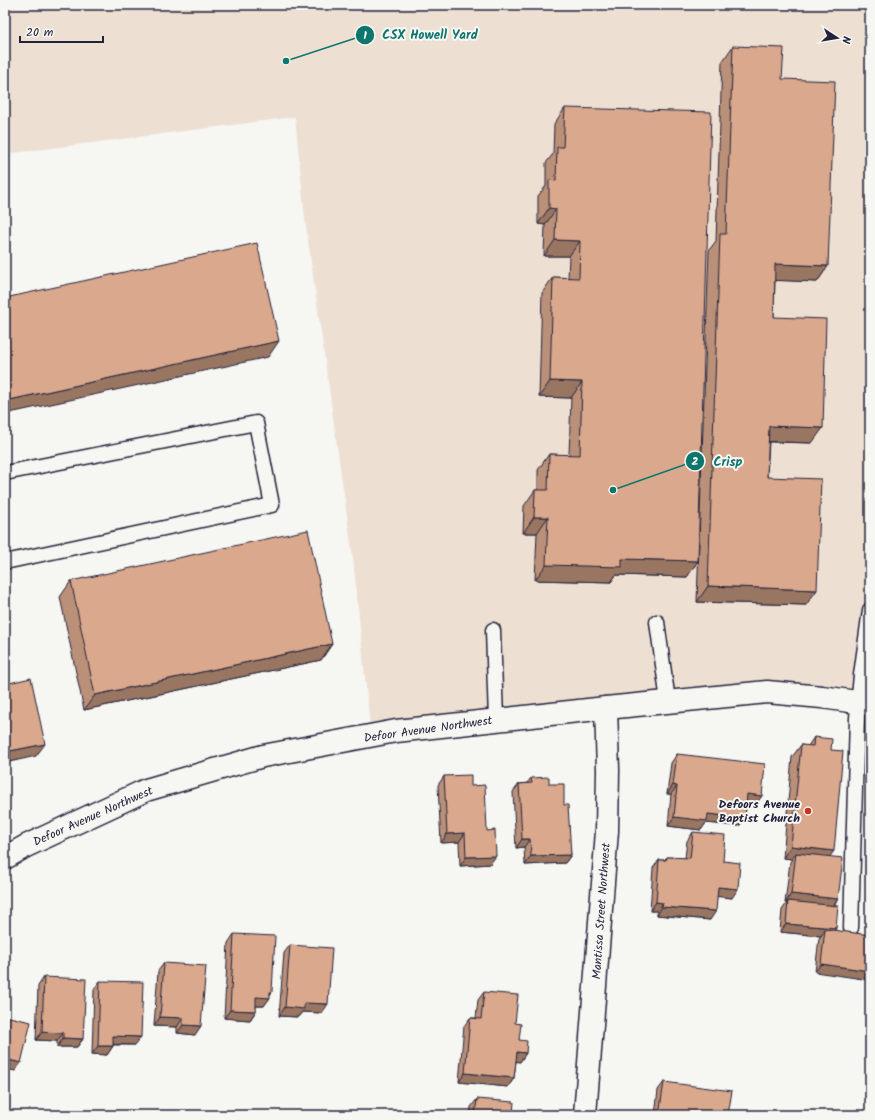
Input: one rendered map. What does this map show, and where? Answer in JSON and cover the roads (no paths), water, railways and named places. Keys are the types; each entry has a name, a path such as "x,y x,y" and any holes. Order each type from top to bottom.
{"street":[{"name":"Defoor Avenue Northwest","path":"5,858 26,846 146,790 263,756 396,731 668,701 767,692 822,697 864,703"},
{"name":"Mantissa Street Northwest","path":"585,1115 607,831 608,770 606,708"}],"lane":[{"path":"5,473 256,423 272,505 5,562"},
{"path":"851,928 855,764 864,703 870,610"},
{"path":"657,622 668,701"},
{"path":"493,630 496,720"}],"place":[{"name":"CSX Howell Yard","path":"286,61"},
{"name":"Crisp","path":"613,490"},
{"name":"Defoors Avenue Baptist Church","path":"808,811"}]}
